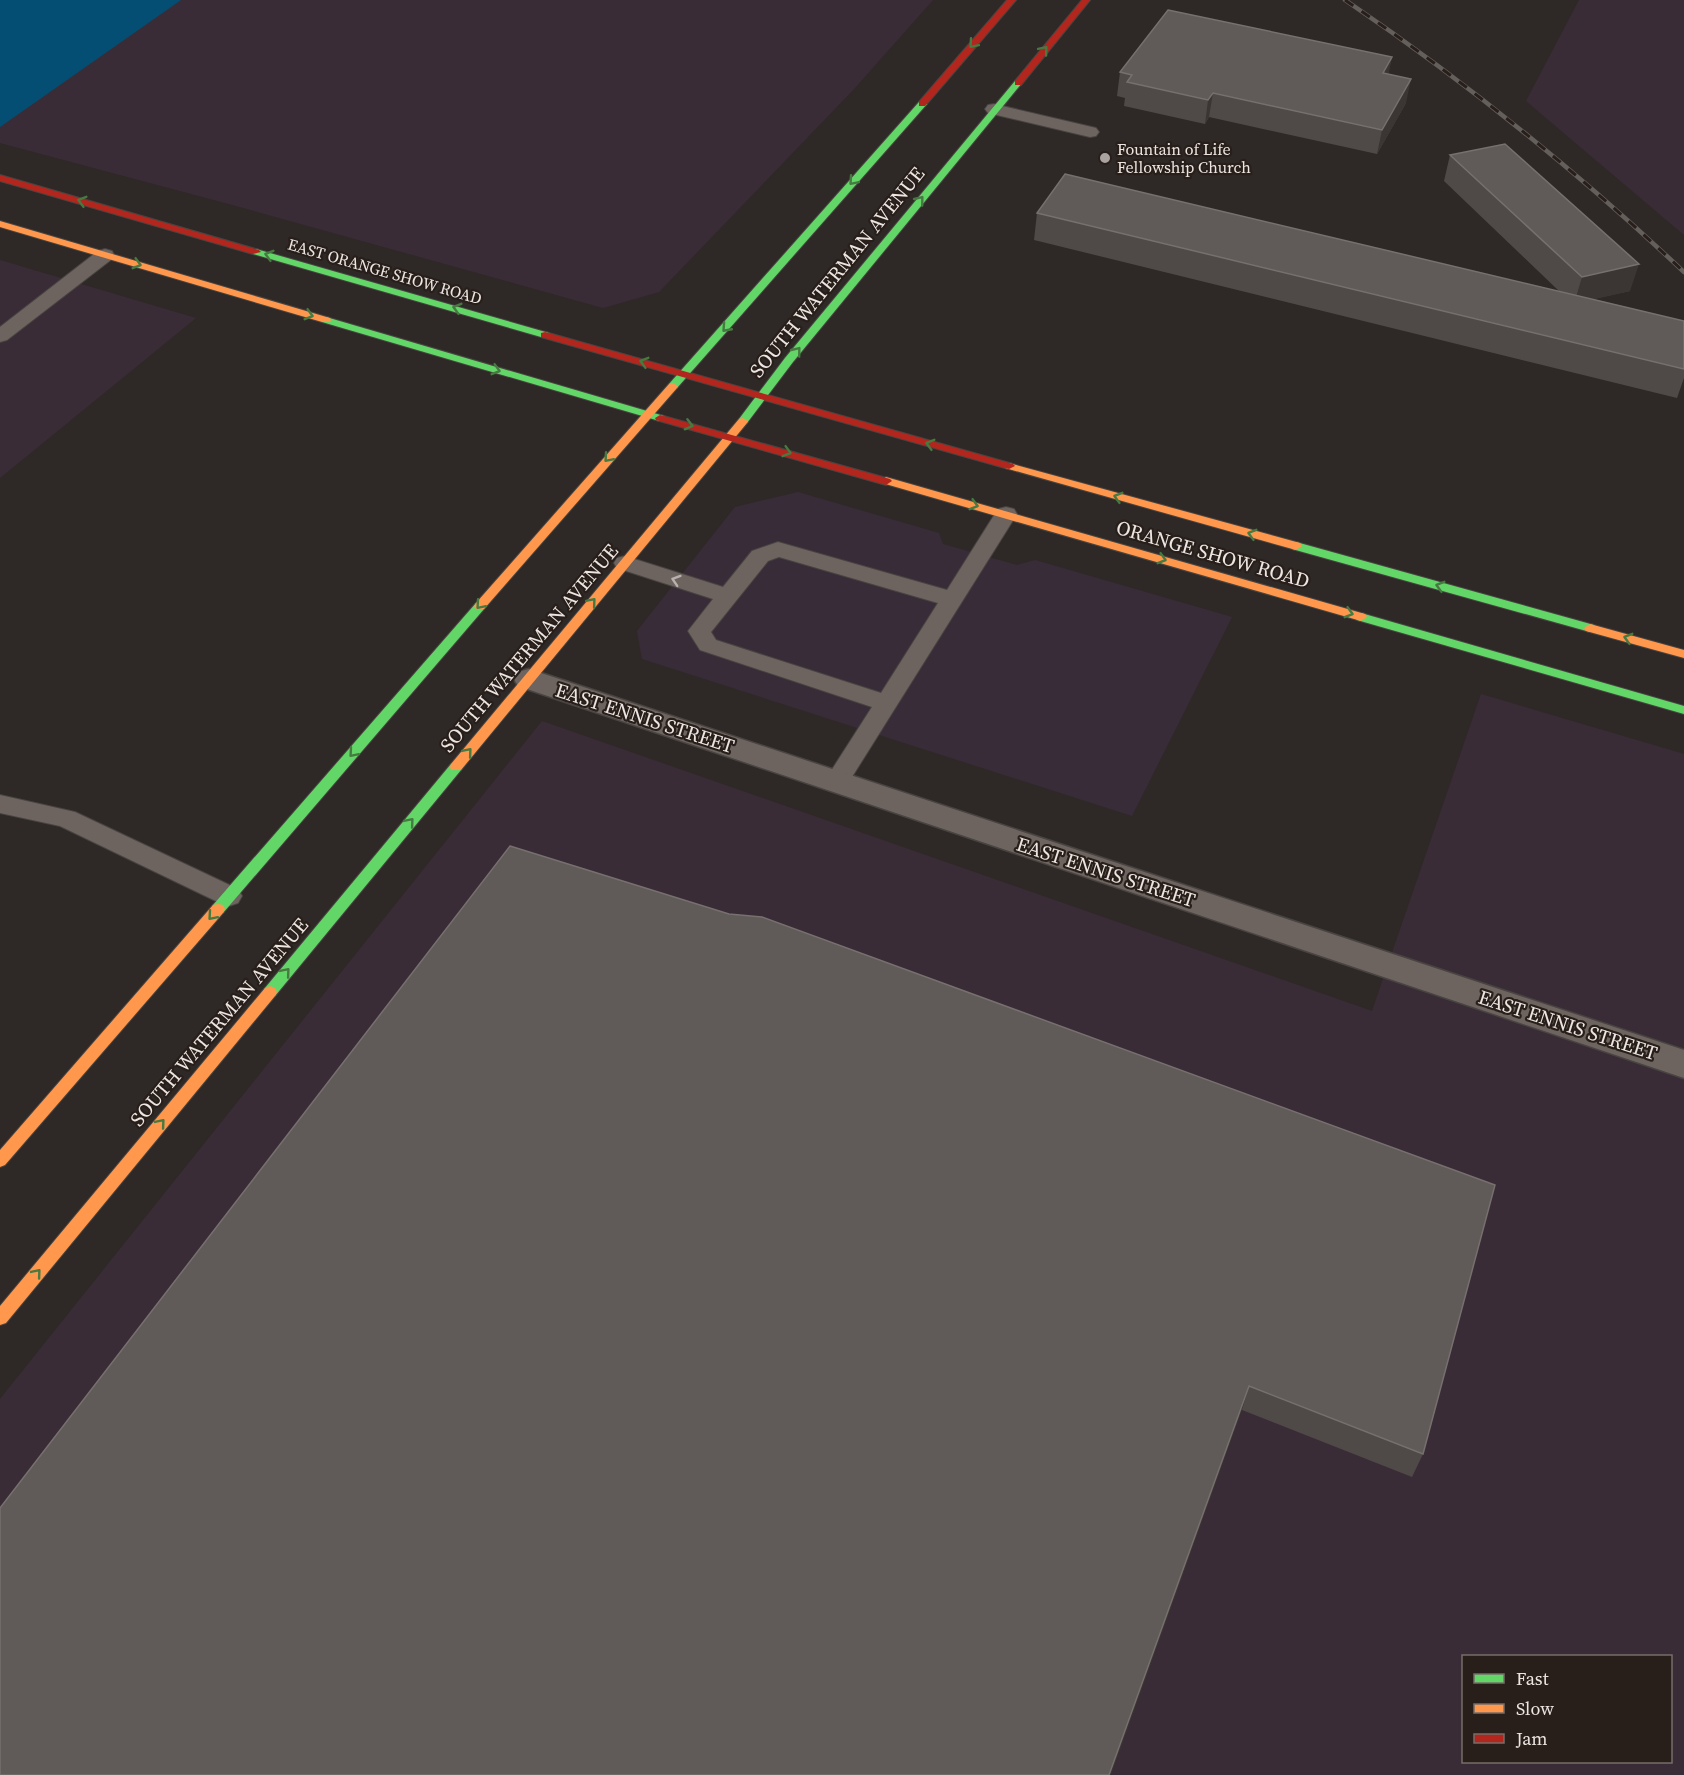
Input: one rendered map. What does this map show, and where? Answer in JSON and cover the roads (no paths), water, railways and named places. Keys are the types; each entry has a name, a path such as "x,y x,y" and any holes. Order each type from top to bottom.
{"main road":[{"path":"0,1161 647,414 685,374 1012,0"},
{"name":"SOUTH WATERMAN AVENUE","path":"0,1318 731,436 760,397 994,109 1086,0"},
{"name":"EAST ORANGE SHOW ROAD","path":"0,178 760,397"},
{"path":"0,224 647,414 731,436"},
{"name":"ORANGE SHOW ROAD","path":"760,397 1684,654"},
{"name":"ORANGE SHOW ROAD","path":"731,436 1684,710"}],"street":[{"name":"EAST ENNIS STREET","path":"529,679 1684,1064"}],"lane":[{"path":"994,109 1090,132"},
{"path":"0,336 105,255"},
{"path":"836,782 1006,514"},
{"path":"886,703 708,645 699,631 760,556 778,549 952,599"},
{"path":"625,563 727,596"},
{"path":"0,804 66,818 229,896"}],"water":[{"path":"0,0 181,0 0,127"}],"railway":[{"path":"1345,0 1434,63 1520,129 1684,272"}],"place":[{"name":"Fountain of Life Fellowship Church","path":"1105,158"}]}
